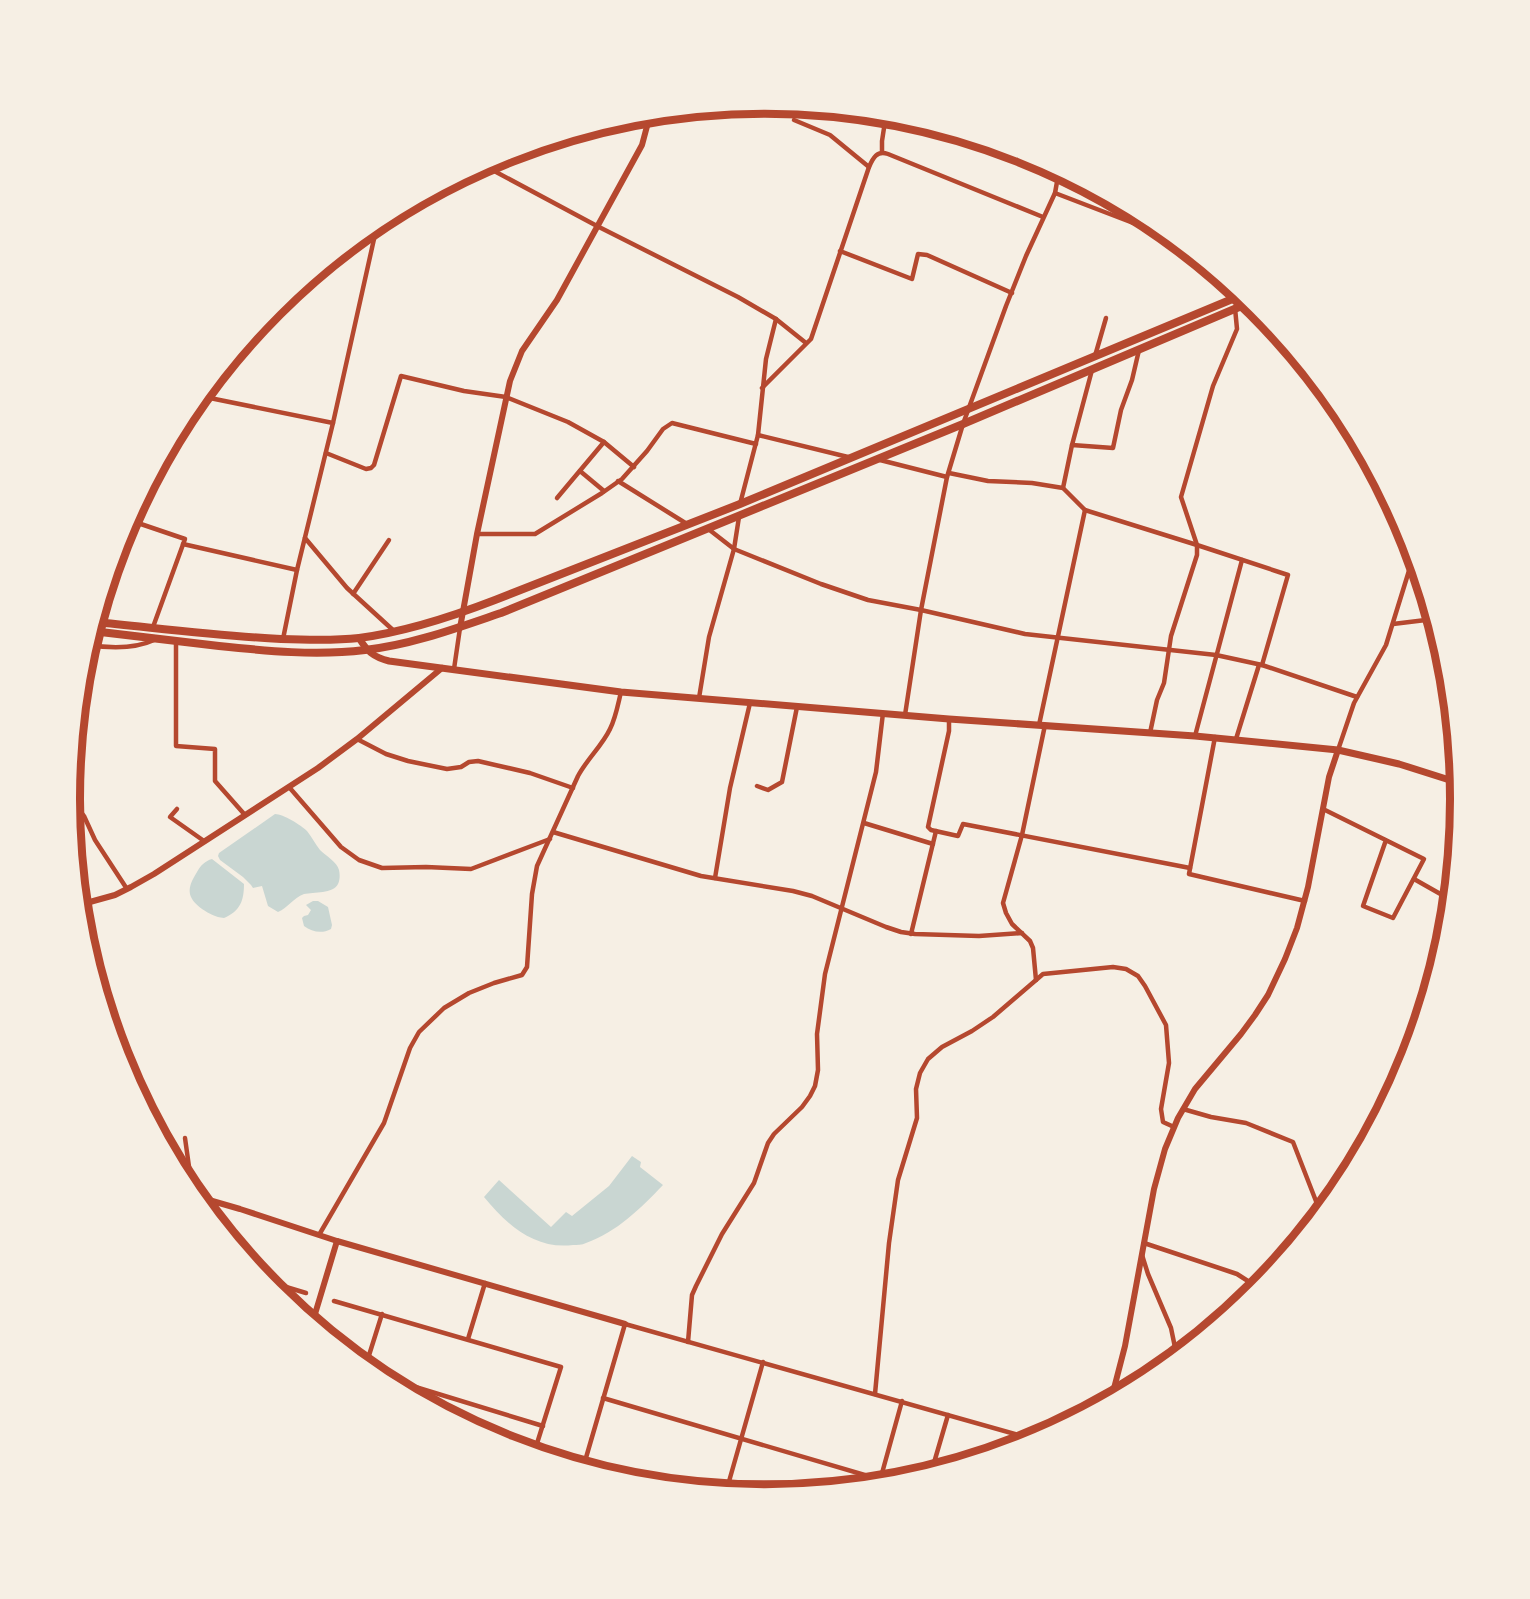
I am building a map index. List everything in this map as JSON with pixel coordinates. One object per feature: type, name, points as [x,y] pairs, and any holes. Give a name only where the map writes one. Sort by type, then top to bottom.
[{"type":"highway","points":[[103,623],[236,637],[324,640],[359,638],[395,632],[462,613],[740,504],[1233,299]]},
{"type":"highway","points":[[101,633],[281,652],[337,652],[399,644],[460,628],[963,424],[1240,306]]},
{"type":"main road","points":[[359,638],[366,650],[373,656],[388,661],[621,692],[905,716],[1236,739],[1338,750],[1399,764],[1450,780]]},
{"type":"street","points":[[794,120],[830,135],[869,167]]},
{"type":"street","points":[[454,669],[477,534],[512,374],[522,351],[557,300],[642,145],[647,124]]},
{"type":"street","points":[[882,152],[885,125]]},
{"type":"street","points":[[762,388],[811,339],[869,167],[878,153],[882,152],[1043,217]]},
{"type":"street","points":[[493,171],[738,297],[776,319],[806,343]]},
{"type":"street","points":[[905,716],[921,610],[948,475],[963,424],[1012,293],[1055,193],[1057,180]]},
{"type":"street","points":[[1055,193],[1138,225]]},
{"type":"street","points":[[283,639],[374,237]]},
{"type":"street","points":[[840,251],[912,279],[918,254],[927,255],[1012,293]]},
{"type":"street","points":[[1150,733],[1157,700],[1164,682],[1171,636],[1197,555],[1197,545],[1181,497],[1213,386],[1237,329],[1235,308]]},
{"type":"street","points":[[1095,357],[1106,318]]},
{"type":"street","points":[[740,504],[758,435],[766,359],[776,319]]},
{"type":"street","points":[[1072,445],[1113,448],[1121,410],[1132,380],[1139,350]]},
{"type":"street","points":[[1063,488],[1092,370]]},
{"type":"street","points":[[326,453],[366,469],[374,465],[401,376],[464,391],[506,397],[568,422],[604,442],[633,467]]},
{"type":"street","points":[[210,398],[333,423]]},
{"type":"street","points":[[477,534],[535,534],[618,482],[663,429],[672,423],[756,444]]},
{"type":"street","points":[[758,435],[851,458]]},
{"type":"street","points":[[557,498],[604,442]]},
{"type":"street","points":[[877,459],[948,475],[1063,488],[1085,510],[1288,576],[1236,739]]},
{"type":"street","points":[[580,471],[604,491]]},
{"type":"street","points":[[618,482],[687,524]]},
{"type":"street","points":[[1036,980],[1033,948],[1030,941],[1012,924],[1003,903],[1022,835],[1058,639],[1085,510]]},
{"type":"street","points":[[699,698],[709,637],[734,549],[739,514]]},
{"type":"street","points":[[138,523],[185,539],[153,627]]},
{"type":"street","points":[[707,528],[734,549],[868,600],[1025,634],[1216,655],[1261,665],[1357,697]]},
{"type":"street","points":[[305,538],[353,594],[395,632]]},
{"type":"street","points":[[353,594],[389,540]]},
{"type":"street","points":[[183,544],[297,570]]},
{"type":"street","points":[[1195,735],[1242,560]]},
{"type":"street","points":[[1114,1389],[1125,1346],[1154,1189],[1174,1127],[1206,1075],[1241,1034],[1268,995],[1289,951],[1305,901],[1329,777],[1357,697],[1386,645],[1410,568]]},
{"type":"street","points":[[1393,624],[1426,620]]},
{"type":"street","points":[[97,647],[141,645],[156,639]]},
{"type":"street","points":[[176,641],[176,746],[215,749],[215,781],[245,815]]},
{"type":"street","points":[[87,903],[115,895],[154,874],[289,787],[357,739],[442,668]]},
{"type":"street","points":[[320,1235],[384,1123],[410,1048],[420,1032],[444,1008],[469,993],[522,975],[525,971],[537,866],[583,766],[611,728],[621,692]]},
{"type":"street","points":[[715,878],[730,788],[750,703]]},
{"type":"street","points":[[757,786],[768,790],[782,782],[797,707]]},
{"type":"street","points":[[688,1342],[692,1295],[696,1286],[722,1234],[754,1183],[768,1143],[774,1134],[802,1107],[815,1086],[825,974],[876,772],[883,713]]},
{"type":"street","points":[[949,719],[950,731],[928,827],[930,830],[958,836],[963,824],[1190,868]]},
{"type":"street","points":[[1215,737],[1189,874],[1305,901]]},
{"type":"street","points":[[357,739],[386,754],[408,761],[447,769],[461,768],[469,762],[478,761],[530,773],[573,788]]},
{"type":"street","points":[[289,787],[341,847],[359,860],[382,868],[471,869],[550,839]]},
{"type":"street","points":[[177,809],[170,817],[204,841]]},
{"type":"street","points":[[1323,809],[1386,840],[1424,859],[1393,918],[1363,906],[1386,840]]},
{"type":"street","points":[[80,811],[95,840],[127,889]]},
{"type":"street","points":[[864,823],[933,843]]},
{"type":"street","points":[[911,934],[936,831]]},
{"type":"street","points":[[554,832],[701,876],[793,891],[886,927],[911,934],[979,936],[1022,933]]},
{"type":"street","points":[[1414,879],[1444,896]]},
{"type":"street","points":[[875,1394],[897,1190],[917,1118],[916,1089],[920,1073],[928,1059],[993,1017],[1043,974],[1113,967],[1126,969],[1138,976],[1166,1025],[1169,1062],[1161,1109],[1163,1122],[1174,1127]]},
{"type":"street","points":[[1183,1109],[1246,1123],[1293,1142],[1317,1205]]},
{"type":"street","points":[[185,1138],[190,1172]]},
{"type":"street","points":[[212,1201],[337,1241],[902,1401],[1016,1437]]},
{"type":"street","points":[[314,1316],[337,1241]]},
{"type":"street","points":[[1144,1243],[1238,1274],[1251,1283]]},
{"type":"street","points":[[1142,1255],[1171,1328],[1176,1348]]},
{"type":"street","points":[[468,1340],[485,1283]]},
{"type":"street","points":[[282,1286],[306,1293]]},
{"type":"street","points":[[334,1301],[561,1367],[536,1446]]},
{"type":"street","points":[[368,1358],[382,1314]]},
{"type":"street","points":[[585,1461],[625,1324]]},
{"type":"street","points":[[728,1484],[764,1362]]},
{"type":"street","points":[[410,1385],[543,1426]]},
{"type":"street","points":[[603,1398],[865,1477]]},
{"type":"street","points":[[882,1475],[902,1401]]},
{"type":"street","points":[[934,1464],[948,1415]]},
{"type":"shaded area","points":[[275,814],[292,820],[307,831],[320,850],[336,864],[340,875],[338,884],[332,890],[304,894],[278,912],[268,906],[262,886],[253,888],[218,856],[219,853]]},
{"type":"shaded area","points":[[212,859],[244,884],[240,905],[224,918],[202,909],[193,900],[190,892],[191,883],[202,865]]},
{"type":"shaded area","points":[[318,901],[328,907],[331,929],[317,932],[304,926],[302,918],[311,910],[306,905]]},
{"type":"shaded area","points":[[632,1156],[641,1162],[640,1167],[663,1185],[618,1226],[583,1244],[559,1245],[534,1239],[522,1233],[502,1217],[484,1197],[499,1180],[551,1227],[566,1212],[572,1216],[609,1186]]}]
